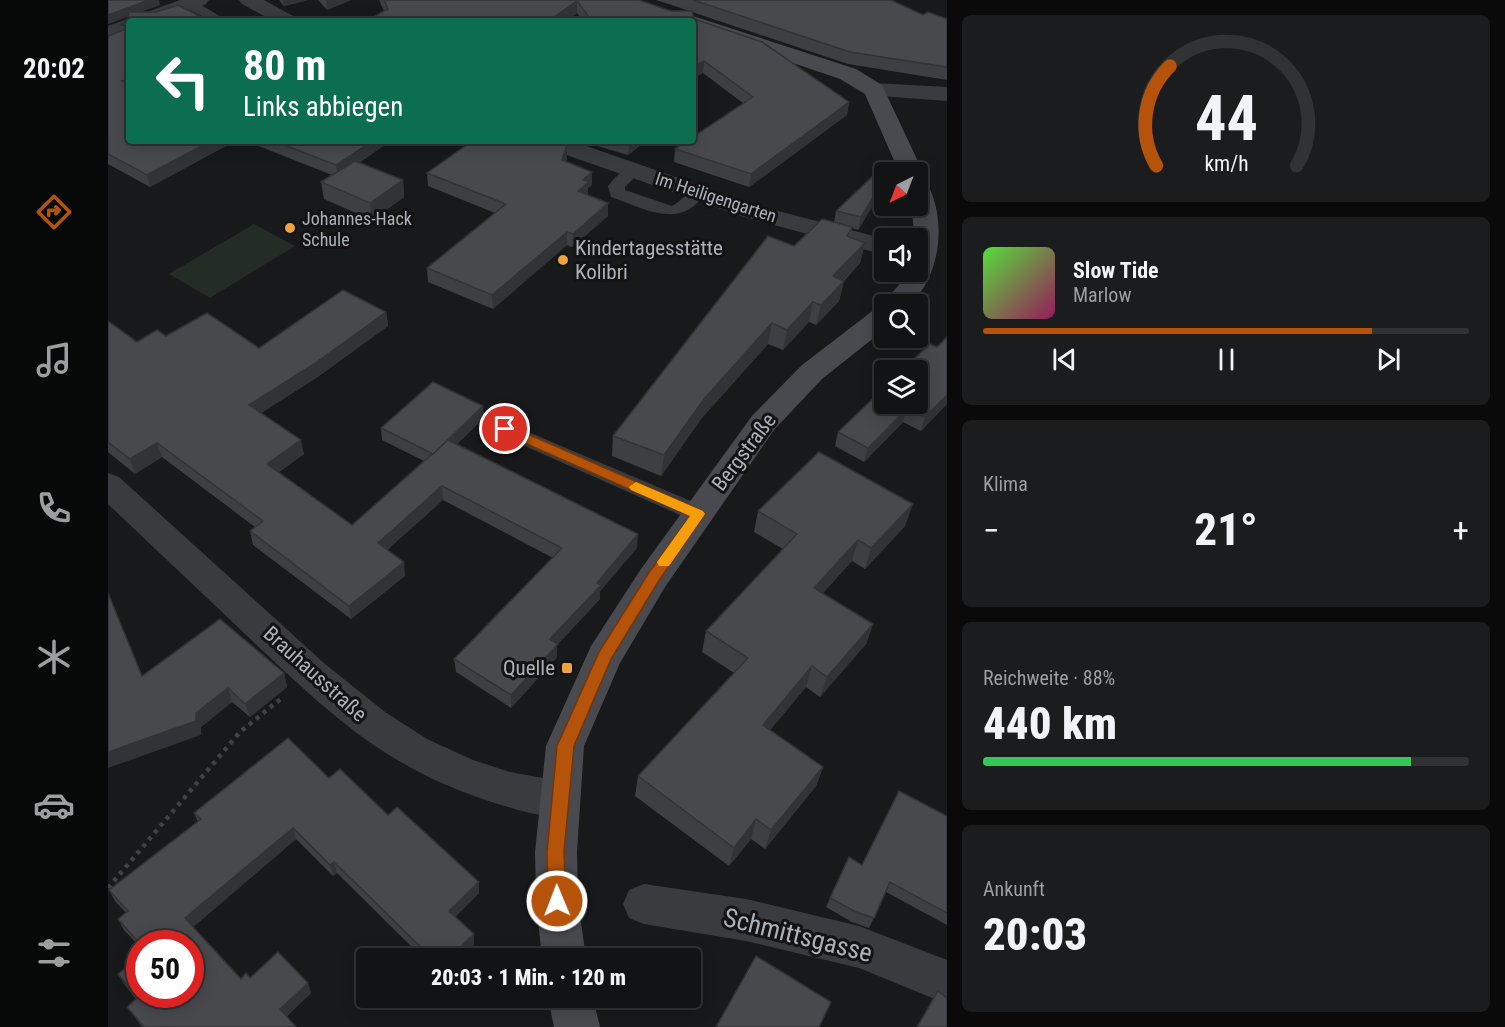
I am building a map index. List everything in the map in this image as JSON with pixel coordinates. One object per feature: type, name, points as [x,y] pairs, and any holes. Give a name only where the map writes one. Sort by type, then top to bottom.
[{"type":"main road","points":[[670,14],[683,18]]},
{"type":"main road","points":[[696,22],[837,69],[865,82],[874,90],[906,162]]},
{"type":"main road","points":[[926,216],[930,236],[928,241]]},
{"type":"main road","points":[[905,294],[916,282]]},
{"type":"main road","name":"Bergstraße","points":[[563,948],[557,901],[556,852],[559,799],[566,746],[604,657],[653,578],[763,423],[794,389],[830,356],[874,323]]},
{"type":"main road","points":[[573,1008],[576,1027]]},
{"type":"street","points":[[249,0],[282,18]]},
{"type":"street","points":[[147,18],[194,2]]},
{"type":"street","points":[[108,33],[126,26]]},
{"type":"street","points":[[874,90],[947,94]]},
{"type":"street","name":"Im Heiligengarten","points":[[558,144],[750,211],[874,244]]},
{"type":"street","name":"Brauhausstraße","points":[[108,485],[311,673],[371,724],[410,748],[453,770],[534,796],[559,799]]},
{"type":"street","name":"Schmittsgasse","points":[[644,904],[746,920],[859,946],[947,982]]},
{"type":"lane","points":[[194,2],[217,18]]},
{"type":"lane","points":[[505,429],[699,514]]},
{"type":"path","points":[[108,888],[240,732],[311,673]]},
{"type":"shaded area","points":[[254,224],[295,246],[210,298],[169,274]]},
{"type":"building","points":[[108,0],[149,0],[108,15]]},
{"type":"building","points":[[384,0],[639,0],[671,11],[692,11],[694,18],[590,18],[577,1],[552,18],[372,18],[388,9]]},
{"type":"building","points":[[693,0],[891,0],[923,15],[928,12],[947,19],[947,67],[850,52]]},
{"type":"building","points":[[178,5],[203,18],[128,18],[129,12],[156,12]]},
{"type":"building","points":[[696,20],[762,42],[849,102],[751,174],[675,149],[682,144],[696,144],[696,135],[753,97],[704,61],[696,65]]},
{"type":"building","points":[[126,29],[126,80],[122,81],[126,83],[126,144],[205,144],[147,175],[108,154],[108,36]]},
{"type":"building","points":[[282,144],[368,144],[336,165]]},
{"type":"building","points":[[468,144],[564,144],[567,145],[562,160],[592,172],[583,180],[589,182],[578,191],[608,203],[573,234],[567,232],[492,295],[427,268],[506,204],[427,173]]},
{"type":"building","points":[[355,161],[403,180],[370,203],[321,182]]},
{"type":"building","points":[[874,175],[874,196],[861,217],[836,211]]},
{"type":"building","points":[[822,219],[852,227],[847,236],[865,243],[833,276],[844,281],[821,305],[813,302],[787,330],[772,323],[704,399],[664,455],[613,436],[768,236],[794,246]]},
{"type":"building","points":[[343,290],[386,312],[314,364],[249,405],[301,440],[267,464],[352,525],[448,440],[638,534],[597,583],[601,585],[550,639],[558,644],[511,695],[454,659],[562,548],[442,486],[378,543],[404,562],[349,606],[250,531],[263,521],[157,443],[130,459],[108,442],[108,321],[137,342],[157,330],[166,336],[207,313],[259,348]]},
{"type":"building","points":[[947,337],[947,395],[928,414],[928,360],[913,360],[930,344],[937,347]]},
{"type":"building","points":[[433,382],[483,406],[433,454],[381,428]]},
{"type":"building","points":[[874,398],[874,414],[902,414],[868,448],[838,432]]},
{"type":"building","points":[[819,452],[913,504],[871,548],[858,540],[814,588],[873,624],[827,677],[812,666],[763,725],[823,767],[771,830],[756,819],[734,848],[638,776],[748,658],[706,631],[797,534],[758,511]]},
{"type":"building","points":[[108,593],[142,676],[220,619],[284,673],[245,704],[228,688],[196,713],[196,721],[108,752]]},
{"type":"building","points":[[288,738],[329,778],[340,769],[388,815],[397,807],[479,882],[449,911],[474,934],[459,948],[422,948],[334,862],[330,865],[293,828],[185,918],[196,930],[128,930],[118,919],[128,911],[109,890],[201,819],[194,813]]},
{"type":"building","points":[[899,791],[947,816],[947,913],[890,882],[874,918],[856,912],[830,898],[849,857],[862,865]]},
{"type":"building","points":[[204,939],[241,979],[246,973],[250,978],[278,952],[308,983],[280,1009],[296,1027],[144,1027],[128,1008],[204,1008]]},
{"type":"building","points":[[756,956],[831,1002],[819,1027],[716,1027]]},
{"type":"building","points":[[126,967],[126,984],[118,974]]},
{"type":"building","points":[[938,991],[947,998],[947,1027],[917,1027]]},
{"type":"slow traffic","points":[[636,487],[699,514],[664,562]]},
{"type":"place","name":"Johannes-Hack Schule","points":[[290,228]]},
{"type":"place","name":"Kindertagesstätte Kolibri","points":[[563,260]]},
{"type":"place","name":"Quelle","points":[[567,668]]},
{"type":"route","points":[[505,429],[699,514],[653,578],[604,657],[566,746],[559,799],[556,852],[557,901]]}]
